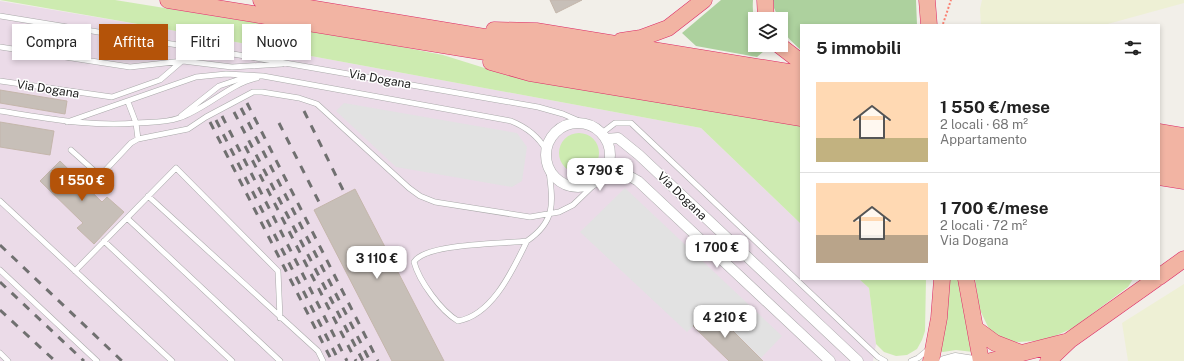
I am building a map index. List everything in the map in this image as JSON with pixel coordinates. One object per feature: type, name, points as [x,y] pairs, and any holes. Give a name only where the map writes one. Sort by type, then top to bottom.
[{"type":"highway","points":[[168,0],[800,89]]},
{"type":"highway","points":[[261,0],[424,35],[800,104]]},
{"type":"highway","points":[[610,44],[641,38],[668,28],[704,0]]},
{"type":"highway","points":[[765,0],[766,12]]},
{"type":"highway","points":[[927,0],[929,24]]},
{"type":"highway","points":[[424,35],[536,31],[800,74]]},
{"type":"highway","points":[[424,35],[530,73],[800,118]]},
{"type":"highway","points":[[788,52],[800,61]]},
{"type":"highway","points":[[1160,132],[1184,136]]},
{"type":"highway","points":[[1160,148],[1184,152]]},
{"type":"highway","points":[[1160,163],[1184,167]]},
{"type":"highway","points":[[1160,177],[1184,181]]},
{"type":"highway","points":[[1160,276],[1184,259]]},
{"type":"highway","points":[[932,361],[939,318],[942,280]]},
{"type":"highway","points":[[966,280],[981,361]]},
{"type":"highway","points":[[1130,297],[1139,280]]},
{"type":"highway","points":[[1048,361],[1070,340],[1155,280]]},
{"type":"highway","points":[[976,329],[995,343],[1021,353]]},
{"type":"highway","points":[[991,361],[1070,340]]},
{"type":"street","points":[[549,171],[546,159],[546,150],[553,135],[561,128],[575,123],[586,124]]},
{"type":"street","name":"Via Dogana","points":[[586,124],[604,136],[618,138],[639,155],[858,361]]},
{"type":"street","points":[[602,177],[610,159],[610,147],[604,136]]},
{"type":"street","name":"Via Dogana","points":[[549,171],[558,181],[576,188],[592,184],[602,177],[629,176],[638,181],[830,361]]},
{"type":"street","points":[[944,361],[955,358],[974,361]]},
{"type":"lane","name":"Via Dogana","points":[[0,16],[239,55],[538,107],[563,114],[586,124]]},
{"type":"lane","name":"Via Dogana","points":[[0,47],[130,67],[183,61],[232,67],[289,64]]},
{"type":"lane","name":"Via Dogana","points":[[0,81],[112,97],[160,80],[183,61]]},
{"type":"lane","name":"Via Dogana","points":[[68,122],[196,77],[226,74],[263,76],[511,121],[526,128],[542,142],[546,150]]},
{"type":"lane","name":"Via Dogana","points":[[0,111],[68,122],[136,124],[163,122],[178,119],[200,110],[246,81],[263,76]]},
{"type":"lane","name":"Via Dogana","points":[[178,119],[227,82],[245,77],[263,76]]},
{"type":"lane","points":[[71,150],[100,176],[131,143],[138,139],[188,129],[249,93],[257,92],[311,101],[326,111],[416,194],[435,202],[524,217],[550,215],[573,205],[602,177]]},
{"type":"lane","points":[[128,102],[136,124],[138,139]]},
{"type":"lane","points":[[604,136],[615,123],[631,123],[878,357],[885,361]]},
{"type":"lane","points":[[75,271],[176,168],[278,270],[280,318]]},
{"type":"lane","points":[[527,241],[507,281],[486,304],[466,320],[458,321],[449,316],[434,298],[418,272],[414,262],[420,254],[445,248],[527,241],[538,234],[546,224],[550,215],[552,195],[549,171]]},
{"type":"lane","points":[[148,196],[280,318],[318,351],[323,361]]},
{"type":"lane","points":[[0,201],[172,361]]},
{"type":"lane","points":[[127,218],[280,361]]},
{"type":"lane","points":[[104,242],[232,361]]},
{"type":"lane","points":[[0,270],[97,361]]},
{"type":"lane","points":[[911,361],[918,358],[934,345]]},
{"type":"lane","points":[[0,353],[8,361]]},
{"type":"path","points":[[943,24],[951,0]]},
{"type":"shaded area","points":[[0,1],[137,24],[99,24],[99,60],[168,60],[168,30],[176,31],[176,60],[234,60],[234,42],[242,43],[242,60],[311,60],[311,56],[701,128],[800,223],[800,280],[860,280],[869,288],[876,344],[873,361],[0,361]]},
{"type":"shaded area","points":[[344,103],[517,133],[527,147],[522,181],[512,187],[396,167],[336,111]]},
{"type":"shaded area","points":[[625,188],[782,336],[761,358],[711,309],[687,332],[580,232]]},
{"type":"green space","points":[[0,0],[115,0],[263,24],[242,24],[242,43],[234,42],[234,24],[176,24],[176,31],[168,30],[168,24],[138,24]]},
{"type":"green space","points":[[721,0],[753,0],[753,12],[748,12],[748,52],[763,52],[757,57],[696,46],[682,33]]},
{"type":"green space","points":[[773,0],[916,0],[917,24],[800,24],[800,49],[788,37],[788,12],[776,12]]},
{"type":"green space","points":[[982,0],[1184,0],[1184,3],[1108,24],[981,24],[980,9]]},
{"type":"green space","points":[[311,32],[443,55],[507,75],[800,126],[800,223],[701,128],[311,56]]},
{"type":"green space","points":[[579,133],[593,139],[599,153],[593,167],[579,173],[565,167],[559,153],[565,139]]},
{"type":"green space","points":[[860,280],[926,280],[925,331],[917,349],[907,355],[896,356],[884,352],[876,344],[869,288]]},
{"type":"green space","points":[[949,280],[961,280],[973,352],[956,350],[943,352],[939,351]]},
{"type":"green space","points":[[975,280],[1132,280],[1128,287],[1073,328],[1046,340],[1019,342],[1002,341],[990,331],[979,308]]},
{"type":"green space","points":[[1184,284],[1184,361],[1128,361],[1122,323]]},
{"type":"building","points":[[550,0],[582,0],[556,13]]},
{"type":"building","points":[[0,90],[67,101],[65,114],[0,103]]},
{"type":"building","points":[[0,122],[54,131],[50,155],[0,147]]},
{"type":"building","points":[[60,161],[102,202],[107,197],[124,212],[94,244],[77,228],[83,223],[40,181]]},
{"type":"building","points":[[355,189],[444,361],[392,361],[314,210]]},
{"type":"building","points":[[711,309],[763,361],[729,361],[693,326]]},
{"type":"railway","points":[[247,103],[378,361]]},
{"type":"railway","points":[[241,108],[370,361]]},
{"type":"railway","points":[[304,111],[345,194]]},
{"type":"railway","points":[[234,112],[363,361]]},
{"type":"railway","points":[[222,116],[347,361]]},
{"type":"railway","points":[[216,120],[339,361]]},
{"type":"railway","points":[[210,122],[332,361]]},
{"type":"railway","points":[[279,123],[321,206]]},
{"type":"railway","points":[[245,146],[356,361]]},
{"type":"railway","points":[[0,245],[122,361]]},
{"type":"railway","points":[[0,282],[84,361]]},
{"type":"railway","points":[[0,310],[55,361]]}]
